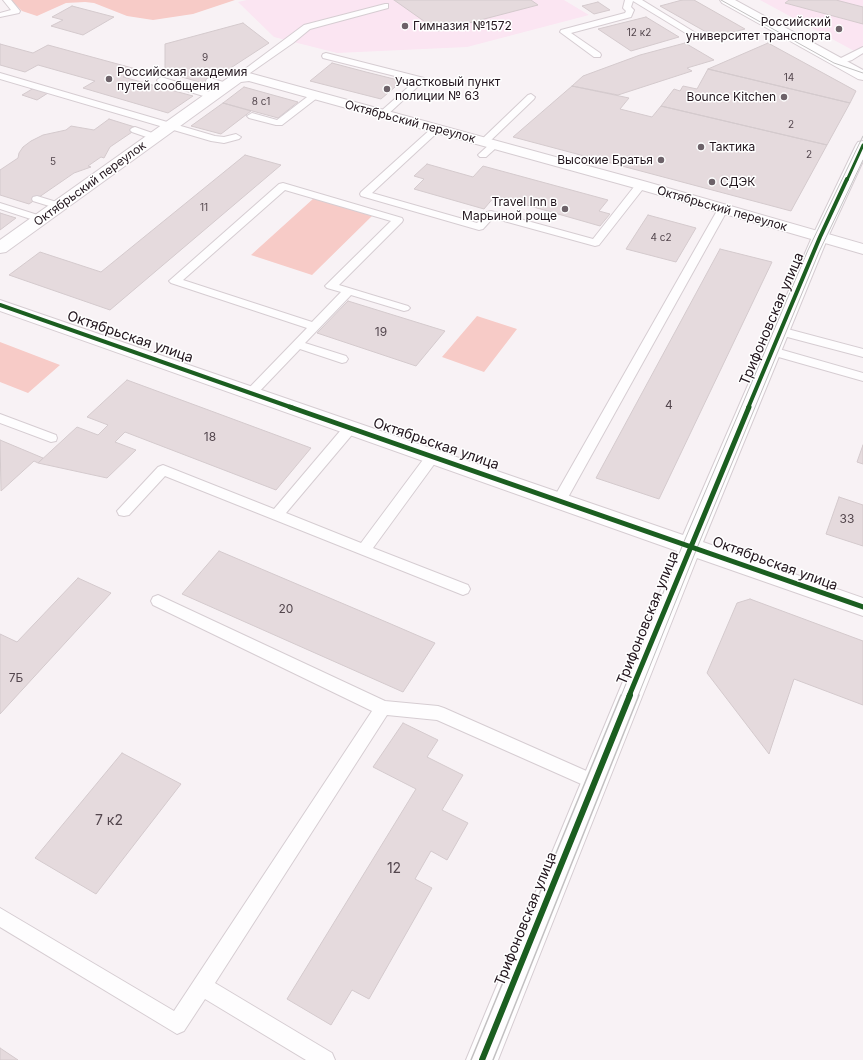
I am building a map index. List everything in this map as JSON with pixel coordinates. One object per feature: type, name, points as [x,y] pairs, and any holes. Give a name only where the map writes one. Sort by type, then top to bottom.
[{"type":"street","points":[[729,1],[863,76]]},
{"type":"street","name":"Октябрьский переулок","points":[[0,248],[232,82],[249,77],[436,129],[487,147],[641,185],[863,249]]},
{"type":"street","name":"Трифоновская улица","points":[[482,1060],[690,546],[820,237],[863,145]]},
{"type":"street","name":"Октябрьская улица","points":[[0,305],[863,608]]},
{"type":"lane","points":[[0,15],[16,11],[7,0]]},
{"type":"lane","points":[[597,55],[564,32],[628,15],[630,10],[627,8],[629,0]]},
{"type":"lane","points":[[636,0],[696,35]]},
{"type":"lane","points":[[210,81],[232,82],[290,41],[307,26],[386,6]]},
{"type":"lane","points":[[837,62],[849,58],[863,50]]},
{"type":"lane","points":[[326,56],[421,80],[382,114]]},
{"type":"lane","points":[[0,76],[214,139],[224,140],[236,137]]},
{"type":"lane","points":[[161,80],[213,96]]},
{"type":"lane","points":[[252,116],[279,123],[314,96]]},
{"type":"lane","points":[[487,147],[531,97]]},
{"type":"lane","points":[[436,129],[365,194],[479,227],[491,214],[595,243],[641,185]]},
{"type":"lane","points":[[135,130],[155,137]]},
{"type":"lane","points":[[315,327],[175,281],[284,186],[398,220],[331,286],[404,308]]},
{"type":"lane","points":[[37,198],[59,206]]},
{"type":"lane","points":[[0,206],[40,219]]},
{"type":"lane","points":[[559,501],[723,209]]},
{"type":"lane","points":[[251,393],[349,291]]},
{"type":"lane","points":[[780,331],[863,353]]},
{"type":"lane","points":[[298,344],[342,359]]},
{"type":"lane","points":[[772,351],[863,377]]},
{"type":"lane","points":[[0,418],[51,438]]},
{"type":"lane","points":[[277,515],[350,427]]},
{"type":"lane","points":[[364,550],[433,456]]},
{"type":"lane","points":[[124,511],[163,470],[463,590]]},
{"type":"lane","points":[[158,601],[384,708],[438,713],[594,782]]},
{"type":"lane","points":[[0,917],[178,1024],[384,708]]},
{"type":"lane","points":[[202,986],[325,1060]]},
{"type":"shaded area","points":[[11,0],[235,0],[193,14],[153,20],[127,16],[94,3],[85,2],[66,3],[37,16],[22,11]]},
{"type":"shaded area","name":"Гимназия №1572","points":[[247,0],[564,0],[589,15],[467,47],[337,53],[274,37],[238,2]]},
{"type":"shaded area","name":"Российский университет транспорта","points":[[760,0],[863,0],[863,55],[858,53]]},
{"type":"shaded area","points":[[314,198],[372,216],[312,275],[251,255]]},
{"type":"shaded area","points":[[477,316],[517,329],[484,372],[442,357]]},
{"type":"shaded area","points":[[0,342],[60,365],[28,393],[0,382]]},
{"type":"building","points":[[394,0],[531,0],[538,5],[438,31]]},
{"type":"building","points":[[682,0],[694,0],[745,29],[715,37],[660,6]]},
{"type":"building","points":[[789,0],[836,0],[863,7],[863,24],[785,3]]},
{"type":"building","points":[[598,2],[610,10],[594,14],[582,6]]},
{"type":"building","points":[[72,6],[114,17],[83,35],[51,26],[63,20],[52,17]]},
{"type":"building","points":[[646,17],[679,37],[631,51],[598,29]]},
{"type":"building","points":[[243,23],[269,43],[206,84],[165,72],[165,44]]},
{"type":"building","points":[[685,43],[714,60],[687,68],[692,71],[618,95],[572,86],[583,76],[640,55]]},
{"type":"building","points":[[768,43],[856,91],[850,103],[708,69]]},
{"type":"building","name":"Российская академия путей сообщения","points":[[0,44],[33,53],[48,45],[136,69],[123,77],[193,96],[168,113],[83,88],[95,81],[38,65],[25,72],[0,65]]},
{"type":"building","points":[[332,63],[402,81],[381,99],[310,81]]},
{"type":"building","points":[[708,69],[850,103],[827,145],[661,106],[674,89],[680,91],[683,86],[697,89]]},
{"type":"building","points":[[572,86],[629,98],[620,109],[652,117],[661,106],[827,145],[791,211],[513,137]]},
{"type":"building","points":[[244,87],[298,102],[278,118],[223,103]]},
{"type":"building","points":[[34,88],[48,93],[37,100],[22,95]]},
{"type":"building","points":[[223,103],[251,111],[221,134],[191,126]]},
{"type":"building","points":[[109,119],[138,128],[110,147],[104,158],[101,157],[88,166],[91,167],[74,173],[29,204],[0,195],[0,170],[18,158],[23,147],[31,141],[43,135],[66,130],[71,126],[94,130]]},
{"type":"building","points":[[245,155],[281,165],[110,310],[9,275],[40,252],[101,272]]},
{"type":"building","points":[[427,164],[473,177],[483,166],[608,200],[599,211],[610,214],[600,226],[495,196],[484,209],[414,189],[424,179],[414,176]]},
{"type":"building","points":[[0,213],[16,218],[0,230]]},
{"type":"building","points":[[648,215],[696,228],[676,262],[626,249]]},
{"type":"building","points":[[720,249],[772,262],[659,499],[596,478]]},
{"type":"building","points":[[348,301],[445,331],[416,366],[317,333]]},
{"type":"building","points":[[127,380],[311,448],[276,490],[125,432],[115,442],[136,450],[107,478],[38,463],[77,427],[98,435],[108,425],[87,417]]},
{"type":"building","points":[[0,440],[43,458],[38,463],[34,461],[1,491]]},
{"type":"building","points":[[863,445],[863,464],[857,462]]},
{"type":"building","points":[[839,497],[863,505],[863,546],[826,534]]},
{"type":"building","points":[[219,551],[435,643],[403,692],[182,594]]},
{"type":"building","points":[[78,578],[111,593],[0,714],[0,634],[17,642]]},
{"type":"building","points":[[750,599],[863,641],[863,705],[794,679],[769,754],[707,673],[737,603]]},
{"type":"building","points":[[403,723],[438,740],[427,757],[463,775],[442,810],[468,823],[447,860],[431,851],[415,879],[432,888],[369,999],[352,990],[331,1025],[287,999],[416,789],[373,767]]},
{"type":"building","points":[[122,753],[181,784],[96,894],[35,858]]},
{"type":"building","points":[[0,1048],[18,1060],[0,1060]]},
{"type":"tram line","points":[[721,0],[834,63],[863,73]]},
{"type":"tram line","points":[[621,696],[683,544],[808,250],[863,136]]},
{"type":"tram line","points":[[638,696],[697,548],[819,252],[863,160]]},
{"type":"tram line","points":[[471,1060],[621,695]]},
{"type":"tram line","points":[[493,1060],[639,695]]},
{"type":"cycle path","points":[[482,1060],[690,546],[820,237],[863,145]]},
{"type":"cycle path","points":[[0,305],[863,607]]},
{"type":"place","name":"Гимназия №1572","points":[[405,26]]},
{"type":"place","name":"Российский университет транспорта","points":[[839,29]]},
{"type":"place","name":"Российская академия путей сообщения","points":[[109,79]]},
{"type":"place","name":"Участковый пункт полиции № 63","points":[[387,89]]},
{"type":"place","name":"Bounce Kitchen","points":[[784,97]]},
{"type":"place","name":"Тактика","points":[[701,147]]},
{"type":"place","name":"Высокие Братья","points":[[661,160]]},
{"type":"place","name":"СДЭК","points":[[712,182]]},
{"type":"place","name":"Travel Inn в Марьиной роще","points":[[565,209]]}]
